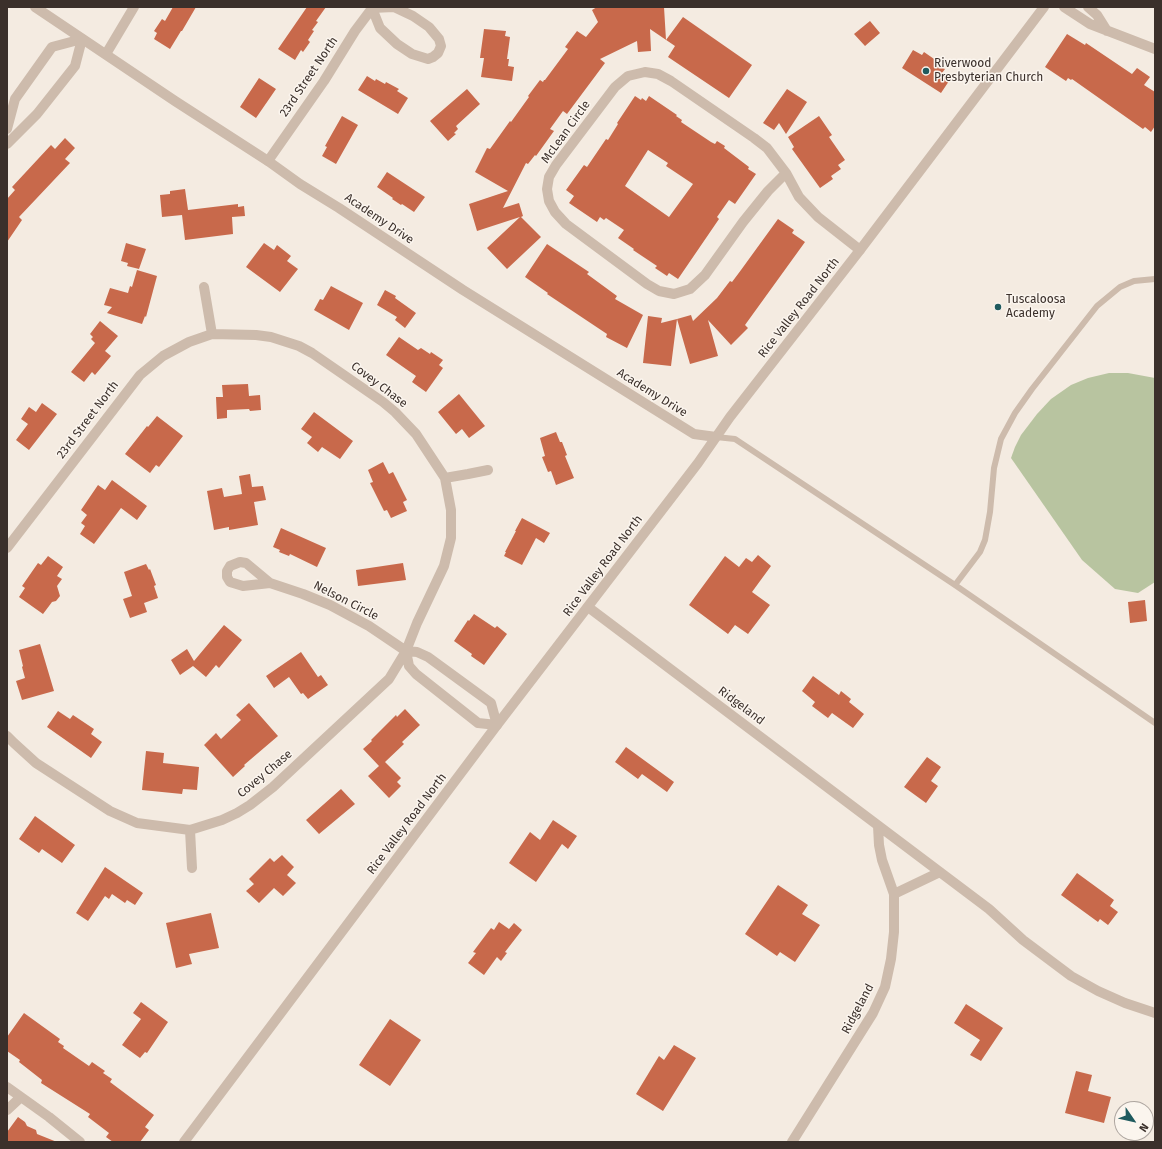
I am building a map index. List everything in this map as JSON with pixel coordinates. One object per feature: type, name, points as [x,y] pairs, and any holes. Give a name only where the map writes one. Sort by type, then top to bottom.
[{"type":"street","name":"Academy Drive","points":[[35,7],[175,101],[268,161],[300,184],[463,290],[687,430],[694,434],[716,437]]},
{"type":"street","points":[[106,54],[134,7]]},
{"type":"street","points":[[394,7],[413,16],[429,27],[439,39],[441,46],[438,53],[433,57],[421,57],[412,54],[397,44],[380,28],[372,8],[394,7]]},
{"type":"street","name":"Rice Valley Road North","points":[[184,1142],[497,725],[1044,7]]},
{"type":"street","points":[[1064,7],[1090,24],[1155,49]]},
{"type":"street","points":[[1088,7],[1097,15],[1107,31]]},
{"type":"street","name":"23rd Street North","points":[[268,161],[324,82],[355,31],[372,8]]},
{"type":"street","points":[[7,129],[15,100],[52,48],[82,39]]},
{"type":"street","points":[[7,144],[37,114],[75,66],[82,39]]},
{"type":"street","name":"McLean Circle","points":[[786,173],[743,222],[705,274],[690,289],[674,294],[659,291],[647,284],[566,224],[555,212],[549,201],[547,189],[549,177],[556,165],[615,87],[628,76],[645,72],[658,74],[671,81],[767,148],[786,173],[800,197],[818,217],[860,250]]},
{"type":"street","points":[[204,287],[212,334]]},
{"type":"street","name":"23rd Street North","points":[[7,548],[140,375],[163,356],[190,342],[212,334]]},
{"type":"street","name":"Covey Chase","points":[[7,736],[36,764],[110,811],[137,823],[190,830],[222,820],[237,813],[273,787],[389,679],[406,651],[417,623],[444,566],[448,552],[452,524],[445,478],[416,434],[395,412],[312,353],[298,346],[271,337],[242,334],[212,334]]},
{"type":"street","points":[[445,478],[488,470]]},
{"type":"street","name":"Nelson Circle","points":[[270,583],[330,605],[369,626],[406,651]]},
{"type":"street","name":"Ridgeland","points":[[588,607],[940,872],[1071,976],[1098,991],[1125,1003],[1155,1012]]},
{"type":"street","points":[[406,651],[416,652],[428,657],[491,703],[497,725],[478,723],[416,674],[409,666],[406,651]]},
{"type":"street","name":"Ridgeland","points":[[792,1142],[873,1013],[884,987],[892,959],[894,894],[882,860],[879,845],[878,826]]},
{"type":"street","points":[[190,830],[192,868]]},
{"type":"street","points":[[894,894],[940,872]]},
{"type":"street","points":[[7,1087],[55,1121],[80,1142]]},
{"type":"street","points":[[7,1110],[21,1097]]},
{"type":"lane","points":[[955,585],[980,552],[985,540],[990,512],[994,468],[1001,439],[1015,413],[1097,306],[1120,287],[1134,281],[1155,279]]},
{"type":"lane","points":[[716,437],[735,438],[955,585],[1155,723]]},
{"type":"green space","points":[[1109,373],[1128,373],[1155,378],[1155,582],[1138,593],[1115,589],[1082,560],[1011,458],[1021,435],[1051,399],[1071,385],[1088,378]]},
{"type":"building","points":[[173,7],[196,7],[170,49],[154,39],[157,33],[154,31],[162,19],[165,21]]},
{"type":"building","points":[[307,7],[326,7],[316,21],[318,22],[312,30],[314,31],[308,40],[310,42],[303,52],[301,50],[295,60],[278,49]]},
{"type":"building","points":[[597,7],[664,7],[666,40],[650,29],[651,51],[638,52],[637,41],[600,59],[605,63],[567,114],[563,111],[550,129],[554,131],[536,156],[535,155],[528,164],[526,163],[503,208],[519,203],[523,216],[521,217],[541,237],[507,269],[487,248],[520,217],[477,231],[469,204],[508,191],[475,172],[487,148],[490,149],[540,80],[543,82],[545,80],[568,49],[565,47],[577,31],[586,37],[598,22],[592,10]]},
{"type":"building","points":[[683,17],[752,65],[729,98],[668,57],[675,46],[666,40]]},
{"type":"building","points":[[870,21],[880,33],[865,46],[854,34]]},
{"type":"building","points":[[484,29],[506,31],[505,36],[510,37],[507,59],[509,59],[508,66],[514,67],[512,81],[481,77],[484,58],[480,58]]},
{"type":"building","points":[[1067,34],[1085,45],[1086,43],[1132,74],[1137,68],[1150,77],[1144,85],[1155,92],[1155,126],[1151,132],[1145,127],[1143,129],[1072,79],[1071,80],[1068,78],[1066,81],[1045,67]]},
{"type":"building","name":"Riverwood Presbyterian Church","points":[[913,50],[922,55],[924,52],[937,61],[936,64],[945,69],[942,73],[951,78],[941,93],[902,68]]},
{"type":"building","points":[[367,76],[375,81],[376,79],[385,84],[386,82],[399,89],[397,91],[408,98],[398,114],[358,90]]},
{"type":"building","points":[[259,78],[276,89],[256,118],[240,107]]},
{"type":"building","points":[[467,89],[480,104],[456,126],[458,129],[454,133],[456,134],[448,141],[430,121]]},
{"type":"building","points":[[787,89],[807,102],[786,134],[779,123],[774,130],[763,123]]},
{"type":"building","points":[[635,96],[646,101],[649,96],[677,115],[676,116],[682,120],[681,122],[711,142],[715,144],[717,141],[725,146],[724,148],[756,174],[735,204],[729,200],[717,217],[719,219],[678,279],[669,273],[667,276],[655,268],[657,266],[618,238],[624,230],[606,218],[604,220],[600,217],[597,222],[569,203],[574,196],[566,190],[584,165],[587,167],[606,139],[608,140],[618,124],[617,123]],"holes":[[[648,150],[668,163],[666,166],[693,184],[669,217],[625,186]]]},
{"type":"building","points":[[342,116],[358,125],[336,164],[322,156],[327,147],[325,146]]},
{"type":"building","points":[[819,116],[832,135],[829,137],[845,160],[838,165],[841,169],[831,176],[833,179],[820,188],[792,149],[794,147],[788,137]]},
{"type":"building","points":[[65,138],[75,148],[65,159],[70,163],[19,217],[22,220],[7,242],[7,199],[15,190],[12,187],[51,145],[55,149]]},
{"type":"building","points":[[387,172],[425,197],[414,212],[392,199],[393,198],[377,187]]},
{"type":"building","points":[[185,189],[188,210],[238,204],[238,207],[244,206],[245,216],[232,217],[233,234],[185,240],[182,215],[162,217],[160,195],[170,194],[170,191]]},
{"type":"building","points":[[778,219],[794,230],[792,233],[805,242],[745,325],[748,328],[731,345],[708,320],[718,356],[690,364],[677,319],[691,315],[693,321],[717,298],[730,281],[732,282]]},
{"type":"building","points":[[126,243],[146,249],[139,269],[127,266],[128,263],[121,261]]},
{"type":"building","points":[[264,243],[274,250],[277,245],[291,256],[287,261],[298,269],[280,292],[246,267]]},
{"type":"building","points":[[547,244],[589,272],[587,274],[617,296],[615,299],[643,315],[627,348],[606,337],[607,334],[547,294],[548,293],[525,277]]},
{"type":"building","points":[[137,270],[157,276],[146,317],[145,316],[142,324],[107,313],[112,307],[104,305],[110,288],[128,293],[130,286],[132,287]]},
{"type":"building","points":[[331,286],[363,303],[349,330],[314,310],[320,299],[323,300]]},
{"type":"building","points":[[385,290],[396,296],[395,298],[416,313],[405,328],[395,320],[397,317],[377,305]]},
{"type":"building","points":[[648,316],[662,318],[661,323],[677,319],[671,366],[643,363]]},
{"type":"building","points":[[100,321],[118,336],[105,351],[111,356],[95,375],[92,372],[84,382],[71,372],[95,343],[91,339],[93,337],[90,334]]},
{"type":"building","points":[[399,337],[418,350],[421,348],[430,354],[431,352],[443,360],[439,365],[443,368],[426,392],[412,382],[416,376],[386,355]]},
{"type":"building","points":[[248,384],[249,396],[260,395],[261,410],[227,410],[227,418],[217,419],[216,397],[223,397],[222,385]]},
{"type":"building","points":[[459,394],[485,426],[469,438],[462,429],[456,434],[438,412]]},
{"type":"building","points":[[42,403],[57,414],[29,450],[16,440],[28,424],[21,419],[29,407],[36,412]]},
{"type":"building","points":[[314,412],[353,441],[340,459],[322,447],[318,452],[307,443],[312,437],[301,429]]},
{"type":"building","points":[[157,416],[183,436],[159,467],[156,465],[150,473],[125,454],[147,426],[148,427]]},
{"type":"building","points":[[556,432],[560,442],[562,442],[567,455],[565,456],[574,478],[556,485],[551,471],[548,472],[542,457],[545,456],[540,438]]},
{"type":"building","points":[[383,462],[389,474],[393,472],[407,500],[403,502],[407,511],[391,518],[387,510],[384,511],[370,483],[373,482],[368,470]]},
{"type":"building","points":[[250,474],[252,487],[263,486],[266,500],[254,502],[258,525],[229,530],[229,527],[214,530],[207,491],[222,488],[224,497],[242,494],[239,476]]},
{"type":"building","points":[[112,480],[147,506],[137,520],[121,508],[94,544],[80,534],[85,526],[81,523],[87,515],[81,510],[98,485],[105,490]]},
{"type":"building","points":[[522,518],[550,533],[544,543],[536,538],[522,565],[504,556]]},
{"type":"building","points":[[281,528],[326,548],[317,567],[290,554],[289,556],[279,552],[280,550],[273,547]]},
{"type":"building","points":[[758,555],[771,566],[752,592],[770,605],[748,634],[735,625],[728,634],[689,605],[725,556],[739,567],[746,558],[752,562]]},
{"type":"building","points":[[48,556],[63,567],[57,576],[62,579],[57,586],[60,596],[56,601],[52,602],[43,614],[19,597],[25,588],[22,586],[38,563],[41,565]]},
{"type":"building","points":[[403,563],[406,580],[358,586],[356,570]]},
{"type":"building","points":[[146,564],[149,570],[150,569],[156,585],[154,586],[158,598],[144,603],[147,612],[130,618],[123,599],[132,596],[124,572]]},
{"type":"building","points":[[1145,600],[1147,621],[1130,623],[1128,602]]},
{"type":"building","points":[[474,614],[495,628],[497,626],[507,634],[484,665],[454,641],[468,620],[469,621]]},
{"type":"building","points":[[224,625],[242,640],[219,668],[216,665],[206,677],[193,666],[180,675],[171,660],[187,649],[194,661]]},
{"type":"building","points":[[40,644],[54,691],[22,700],[16,681],[25,678],[19,650]]},
{"type":"building","points":[[301,652],[318,677],[321,675],[328,685],[308,699],[303,693],[301,694],[289,677],[274,688],[266,676]]},
{"type":"building","points":[[813,676],[839,695],[841,691],[851,699],[849,702],[864,714],[853,728],[832,713],[828,718],[812,706],[815,702],[802,691]]},
{"type":"building","points":[[249,703],[278,736],[244,765],[245,766],[233,777],[204,745],[216,733],[221,739],[241,720],[236,715]]},
{"type":"building","points":[[405,709],[420,725],[402,742],[404,744],[385,762],[401,778],[397,782],[401,786],[389,798],[368,776],[379,766],[363,749],[396,715],[397,717]]},
{"type":"building","points":[[58,711],[70,719],[73,715],[94,729],[91,734],[102,742],[91,758],[47,727]]},
{"type":"building","points":[[626,747],[674,782],[667,792],[642,774],[638,779],[615,762]]},
{"type":"building","points":[[146,751],[164,753],[163,763],[199,767],[197,790],[183,789],[182,794],[142,790]]},
{"type":"building","points":[[927,757],[941,767],[931,781],[938,786],[926,803],[904,787]]},
{"type":"building","points":[[341,789],[355,804],[319,834],[306,820]]},
{"type":"building","points":[[35,816],[75,845],[62,863],[42,849],[39,853],[19,839]]},
{"type":"building","points":[[553,820],[577,836],[568,849],[562,844],[536,882],[509,863],[530,832],[540,840]]},
{"type":"building","points":[[282,855],[294,867],[287,875],[296,883],[283,896],[274,888],[259,903],[246,891],[254,884],[249,879],[270,858],[274,862]]},
{"type":"building","points":[[105,867],[143,893],[135,905],[127,900],[125,903],[112,894],[109,899],[105,896],[88,921],[76,913]]},
{"type":"building","points":[[1077,873],[1114,900],[1110,906],[1118,912],[1108,925],[1100,919],[1098,922],[1061,895]]},
{"type":"building","points":[[778,885],[808,905],[802,914],[820,925],[795,962],[780,952],[777,956],[745,934]]},
{"type":"building","points":[[211,913],[219,948],[189,954],[192,964],[176,968],[166,923]]},
{"type":"building","points":[[499,922],[509,929],[514,923],[522,930],[505,952],[507,953],[501,961],[497,957],[484,975],[468,963],[476,953],[473,952],[491,928],[494,930]]},
{"type":"building","points":[[141,1002],[168,1022],[147,1053],[145,1052],[140,1058],[122,1045],[141,1019],[133,1013]]},
{"type":"building","points":[[966,1004],[1003,1028],[981,1061],[970,1055],[980,1040],[954,1023]]},
{"type":"building","points":[[24,1013],[60,1039],[58,1042],[64,1046],[63,1048],[89,1066],[92,1062],[105,1071],[103,1073],[112,1079],[110,1082],[154,1115],[145,1127],[149,1130],[140,1142],[113,1142],[106,1137],[109,1133],[88,1117],[90,1114],[41,1083],[42,1080],[19,1062],[20,1060],[7,1051],[7,1037]]},
{"type":"building","points":[[390,1019],[421,1040],[390,1086],[359,1065]]},
{"type":"building","points":[[674,1045],[696,1058],[663,1111],[636,1094],[659,1056],[664,1060]]},
{"type":"building","points":[[1076,1071],[1092,1075],[1088,1091],[1111,1097],[1104,1123],[1065,1113]]},
{"type":"building","points":[[18,1117],[25,1122],[27,1126],[36,1130],[37,1134],[57,1142],[7,1142],[7,1132]]},
{"type":"place","name":"Riverwood Presbyterian Church","points":[[926,71]]},
{"type":"place","name":"Tuscaloosa Academy","points":[[998,307]]}]
